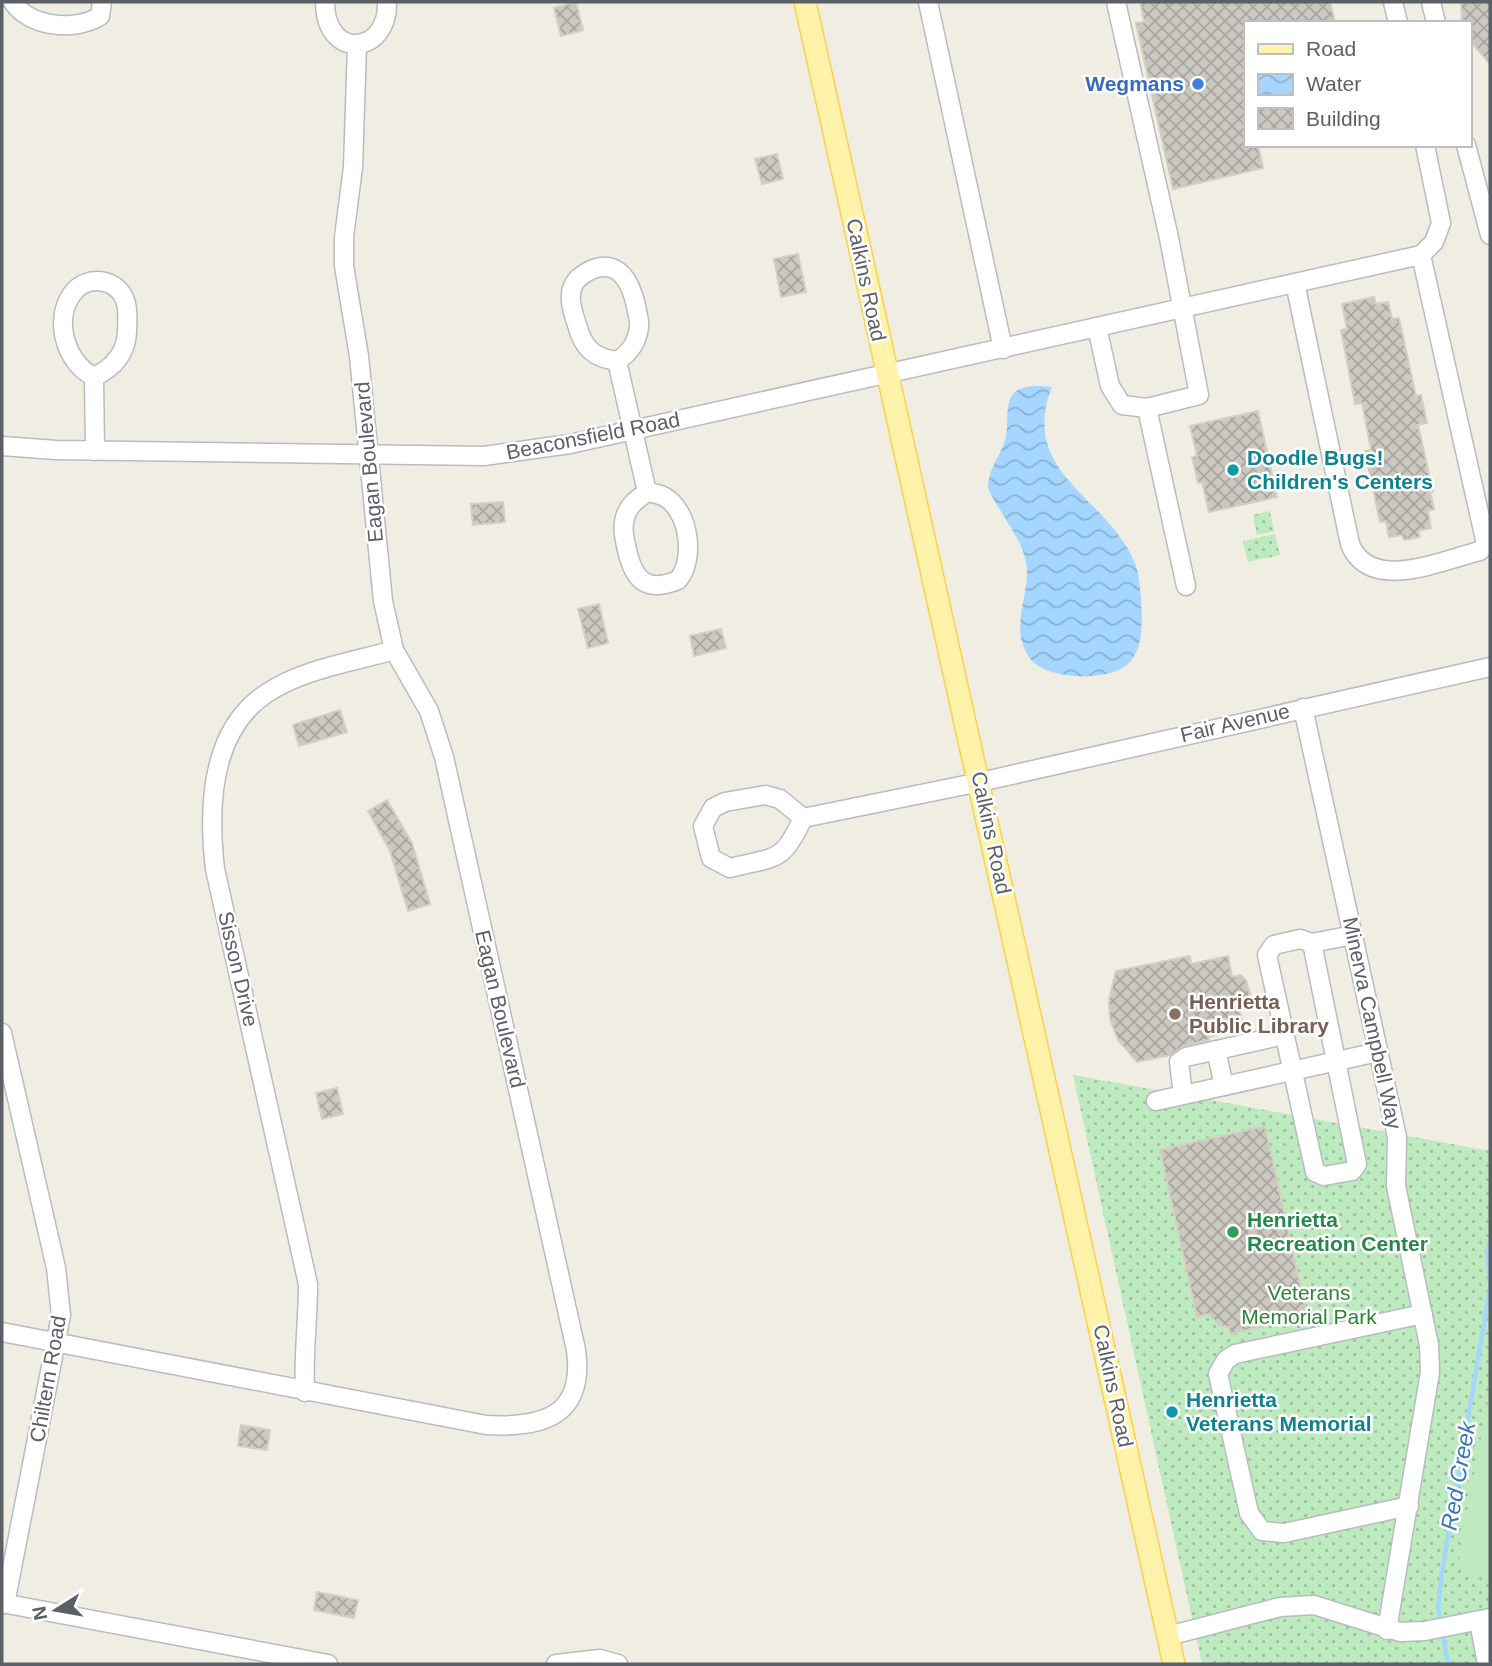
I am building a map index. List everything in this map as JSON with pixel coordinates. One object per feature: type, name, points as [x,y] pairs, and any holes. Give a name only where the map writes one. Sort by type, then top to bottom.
[{"type":"main road","name":"Calkins Road","points":[[805,2],[1174,1664]]},
{"type":"street","points":[[13,2],[24,16],[38,22],[80,23],[100,16],[102,2]]},
{"type":"street","points":[[325,2],[328,26],[335,36],[343,42],[357,45],[368,41],[384,25],[387,2]]},
{"type":"street","points":[[928,2],[1003,349]]},
{"type":"street","points":[[1097,327],[1110,386],[1122,405],[1147,408],[1199,395],[1183,308],[1116,2]]},
{"type":"street","points":[[1393,2],[1398,21]]},
{"type":"street","points":[[1431,2],[1436,21]]},
{"type":"street","name":"Eagan Boulevard","points":[[2,1332],[305,1392],[486,1424],[512,1426],[547,1419],[560,1412],[570,1401],[578,1378],[576,1350],[444,757],[429,711],[394,650],[383,601],[359,356],[344,266],[344,237],[353,167],[357,45]]},
{"type":"street","points":[[1295,283],[1354,554],[1369,568],[1391,572],[1480,551],[1486,544],[1421,255],[1434,242],[1441,223],[1424,147]]},
{"type":"street","points":[[1467,147],[1490,235]]},
{"type":"street","name":"Beaconsfield Road","points":[[2,446],[95,451],[368,455],[484,456],[536,451],[1421,255]]},
{"type":"street","points":[[599,267],[619,271],[627,279],[632,288],[640,325],[628,354],[617,361],[601,359],[584,346],[571,305],[574,284],[589,271],[599,267]]},
{"type":"street","points":[[102,281],[112,284],[125,299],[127,341],[116,362],[94,377],[76,365],[69,355],[65,346],[65,313],[73,292],[82,286],[102,281]]},
{"type":"street","points":[[617,361],[647,492]]},
{"type":"street","points":[[94,377],[95,451]]},
{"type":"street","points":[[1147,408],[1186,586]]},
{"type":"street","points":[[647,492],[664,496],[680,513],[689,551],[688,563],[678,580],[657,586],[646,583],[631,569],[623,534],[627,512],[647,492]]},
{"type":"street","name":"Sisson Drive","points":[[305,1392],[303,1354],[308,1316],[308,1284],[215,869],[212,803],[216,771],[227,742],[243,716],[266,693],[292,680],[394,650]]},
{"type":"street","name":"Fair Avenue","points":[[803,818],[980,782],[1490,667]]},
{"type":"street","name":"Minerva Campbell Way","points":[[1303,708],[1398,1137],[1396,1186],[1423,1314],[1430,1371],[1387,1630]]},
{"type":"street","points":[[765,795],[780,799],[803,818],[788,849],[779,855],[730,868],[711,858],[703,826],[713,808],[725,802],[765,795]]},
{"type":"street","points":[[1312,943],[1357,1164],[1352,1171],[1324,1176],[1315,1172],[1267,955],[1274,945],[1300,940],[1312,943],[1353,935]]},
{"type":"street","name":"Chiltern Road","points":[[2,1033],[56,1268],[61,1315],[3,1603]]},
{"type":"street","points":[[1183,1095],[1179,1062],[1186,1057],[1284,1035]]},
{"type":"street","points":[[1216,1050],[1224,1086]]},
{"type":"street","points":[[1156,1101],[1378,1052]]},
{"type":"street","points":[[1409,1506],[1284,1533],[1262,1531],[1250,1513],[1219,1374],[1226,1360],[1235,1354],[1423,1314]]},
{"type":"street","points":[[3,1603],[328,1664]]},
{"type":"street","points":[[1168,1636],[1280,1607],[1314,1605],[1387,1630],[1414,1632],[1485,1619],[1487,1664]]},
{"type":"street","points":[[556,1664],[600,1659],[618,1664]]},
{"type":"green space","points":[[1270,511],[1274,531],[1257,535],[1253,515]]},
{"type":"green space","points":[[1275,534],[1280,555],[1248,562],[1243,541]]},
{"type":"green space","name":"Veterans Memorial Park","points":[[1073,1075],[1490,1151],[1490,1664],[1202,1664]]},
{"type":"green space","points":[[1490,1391],[1490,1576],[1469,1575],[1460,1565],[1459,1553]]},
{"type":"water","points":[[1052,387],[1045,417],[1047,441],[1056,463],[1122,540],[1135,563],[1142,615],[1138,647],[1131,661],[1110,673],[1079,676],[1049,671],[1029,657],[1021,637],[1026,563],[1018,541],[988,488],[990,474],[1006,436],[1009,401],[1015,392],[1021,389]]},
{"type":"building","points":[[576,2],[583,30],[561,36],[554,8]]},
{"type":"building","name":"Wegmans","points":[[1140,2],[1330,2],[1335,21],[1244,21],[1244,147],[1258,147],[1263,168],[1173,189],[1136,23],[1144,22]]},
{"type":"building","points":[[1461,2],[1490,2],[1490,64],[1472,43],[1471,21],[1462,21]]},
{"type":"building","points":[[777,154],[783,179],[762,184],[755,159]]},
{"type":"building","points":[[798,254],[806,292],[781,297],[774,259]]},
{"type":"building","points":[[1374,297],[1376,304],[1388,302],[1392,319],[1399,318],[1416,396],[1421,395],[1427,423],[1418,425],[1433,492],[1430,492],[1434,509],[1428,511],[1431,528],[1418,531],[1420,537],[1404,540],[1402,535],[1389,537],[1386,521],[1380,522],[1365,451],[1371,450],[1362,403],[1355,404],[1341,330],[1347,329],[1342,304]]},
{"type":"building","name":"Doodle Bugs! Children's Centers","points":[[1258,411],[1277,497],[1209,512],[1202,482],[1198,483],[1192,457],[1197,456],[1190,426]]},
{"type":"building","points":[[503,502],[505,522],[473,525],[471,504]]},
{"type":"building","points":[[599,604],[608,643],[588,648],[578,609]]},
{"type":"building","points":[[721,629],[726,648],[694,656],[690,636]]},
{"type":"building","points":[[340,710],[347,732],[299,746],[293,725]]},
{"type":"building","points":[[387,800],[412,843],[430,904],[408,911],[390,851],[368,811]]},
{"type":"building","name":"Henrietta Public Library","points":[[1190,956],[1191,964],[1228,956],[1232,977],[1241,975],[1246,980],[1251,997],[1248,1006],[1239,1008],[1244,1029],[1208,1037],[1209,1040],[1183,1046],[1171,1055],[1137,1062],[1118,1040],[1110,1019],[1109,999],[1116,971]]},
{"type":"building","points":[[337,1088],[343,1114],[322,1119],[316,1093]]},
{"type":"building","name":"Henrietta Recreation Center","points":[[1265,1126],[1307,1316],[1230,1334],[1229,1327],[1219,1325],[1208,1314],[1197,1317],[1160,1150]]},
{"type":"building","points":[[241,1425],[270,1430],[267,1450],[238,1446]]},
{"type":"building","points":[[317,1592],[358,1600],[354,1618],[314,1610]]},
{"type":"waterway","name":"Red Creek","points":[[1490,1243],[1487,1252],[1490,1281]]},
{"type":"waterway","name":"Red Creek","points":[[1441,1622],[1438,1607],[1442,1572],[1490,1288]]},
{"type":"waterway","name":"Red Creek","points":[[1442,1630],[1448,1664]]},
{"type":"place","name":"Wegmans","points":[[1198,84]]},
{"type":"place","name":"Doodle Bugs! Children's Centers","points":[[1233,470]]},
{"type":"place","name":"Henrietta Public Library","points":[[1175,1014]]},
{"type":"place","name":"Henrietta Recreation Center","points":[[1233,1232]]},
{"type":"place","name":"Henrietta Veterans Memorial","points":[[1172,1412]]}]
